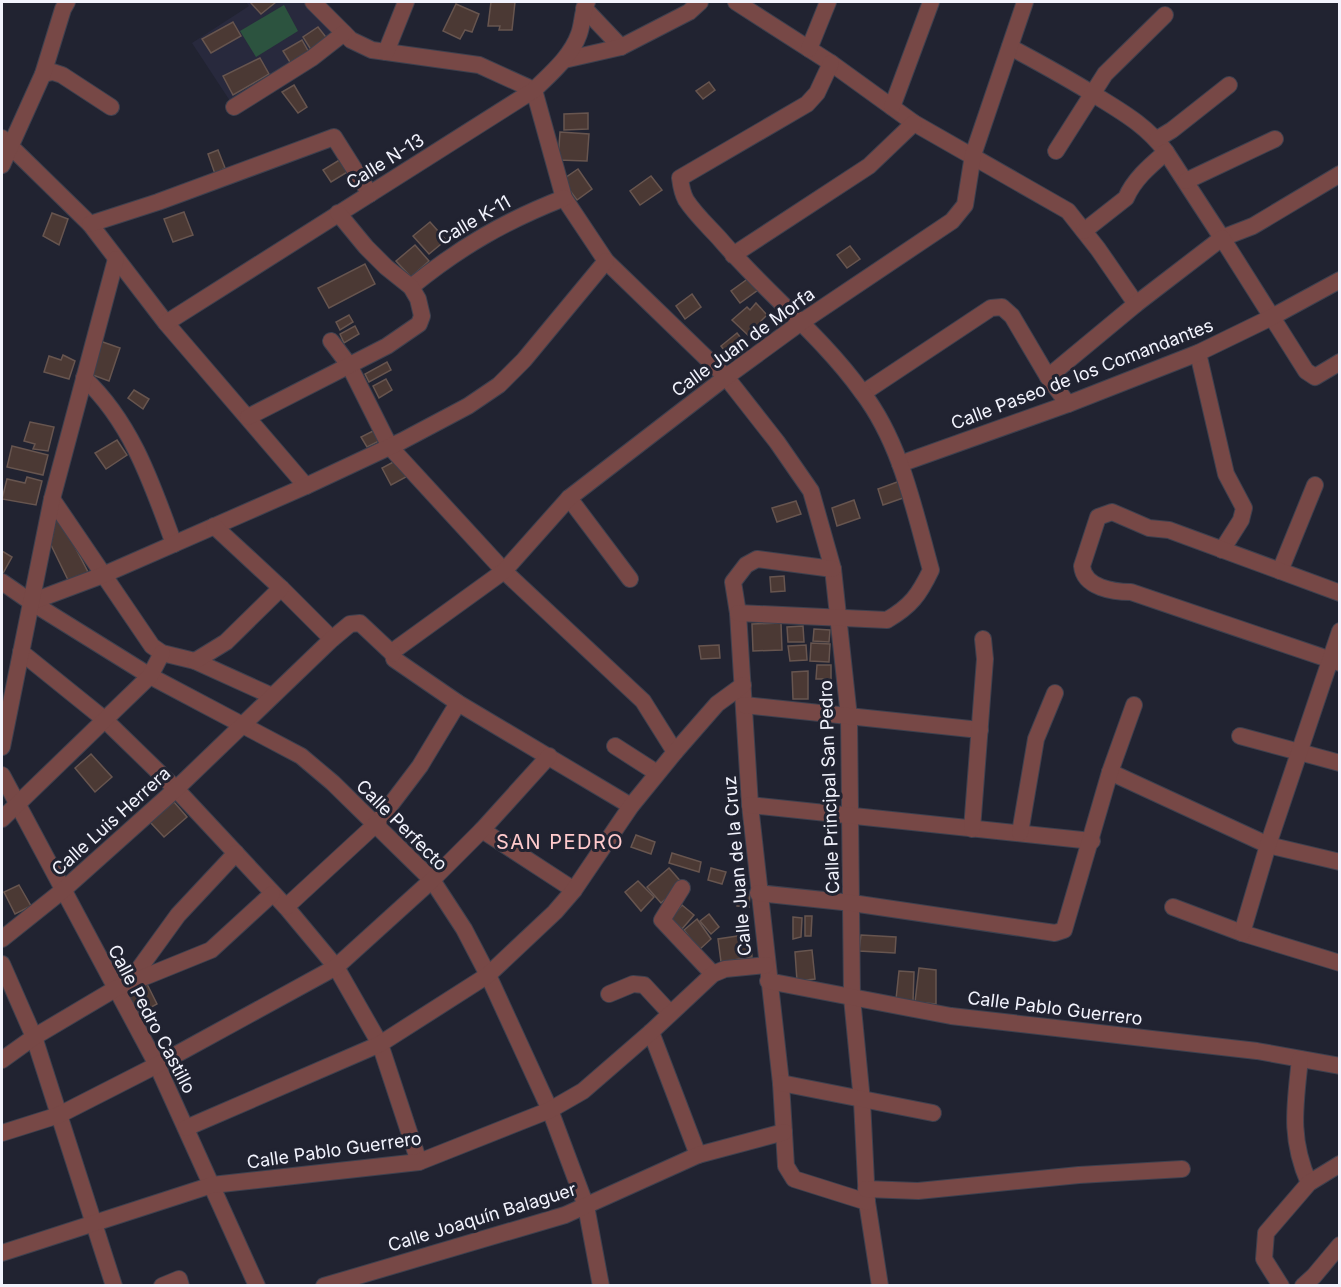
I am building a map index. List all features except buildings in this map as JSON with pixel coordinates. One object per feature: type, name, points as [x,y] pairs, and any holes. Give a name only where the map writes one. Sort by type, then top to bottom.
[{"type":"street","points":[[2,165],[5,142],[43,74],[67,2]]},
{"type":"street","points":[[313,2],[351,40],[372,50],[479,65],[534,90]]},
{"type":"street","points":[[386,52],[406,2]]},
{"type":"street","points":[[564,60],[621,47],[689,12],[700,2]]},
{"type":"street","points":[[736,2],[831,63],[914,123],[1068,211],[1136,304]]},
{"type":"street","points":[[809,49],[828,2]]},
{"type":"street","points":[[892,107],[931,2]]},
{"type":"street","name":"Calle Juan de Morfa","points":[[393,656],[396,649],[504,570],[569,498],[800,323],[952,221],[965,206],[973,155],[1024,2]]},
{"type":"street","points":[[586,5],[621,47]]},
{"type":"street","name":"Calle N-13","points":[[166,323],[534,90],[564,60],[579,35],[586,5]]},
{"type":"street","points":[[1056,151],[1105,74],[1165,15]]},
{"type":"street","points":[[234,107],[312,58],[344,33]]},
{"type":"street","points":[[1010,47],[1065,76],[1137,121],[1162,146],[1186,181],[1306,371],[1315,377],[1340,362]]},
{"type":"street","points":[[738,613],[887,620],[905,609],[919,593],[931,570],[900,464],[879,418],[863,393],[832,355],[733,255],[687,201],[681,189],[680,178],[807,104],[818,93],[831,63]]},
{"type":"street","points":[[43,74],[53,72],[62,75],[111,107]]},
{"type":"street","points":[[1084,231],[1126,198],[1172,130],[1228,85]]},
{"type":"street","name":"Calle Principal San Pedro","points":[[534,90],[564,198],[606,261],[726,377],[777,442],[810,491],[833,569],[849,717],[852,998],[862,1101],[866,1196],[880,1286]]},
{"type":"street","points":[[733,255],[869,166],[914,123]]},
{"type":"street","points":[[90,224],[158,202],[333,136],[370,194]]},
{"type":"street","points":[[1186,181],[1275,139]]},
{"type":"street","points":[[5,142],[90,224],[166,323],[306,486]]},
{"type":"street","points":[[1048,377],[1136,304],[1222,238],[1253,226],[1340,174]]},
{"type":"street","name":"Calle K-11","points":[[411,287],[445,259],[483,235],[522,214],[564,198]]},
{"type":"street","points":[[248,417],[387,346],[419,324],[422,316],[418,299],[411,287],[366,248],[338,213]]},
{"type":"street","points":[[2,747],[52,499],[116,259]]},
{"type":"street","points":[[31,602],[103,575],[306,486],[390,447],[468,406],[499,385],[524,360],[606,261]]},
{"type":"street","name":"Calle Paseo de los Comandantes","points":[[900,464],[1068,404],[1198,353],[1272,317],[1340,280]]},
{"type":"street","points":[[863,393],[991,308],[1002,307],[1012,316],[1048,377],[1068,404]]},
{"type":"street","points":[[331,341],[349,365],[390,447],[504,570],[643,701],[675,752]]},
{"type":"street","points":[[1198,353],[1226,474],[1244,508],[1241,520],[1222,550]]},
{"type":"street","points":[[84,378],[115,412],[134,444],[147,471],[174,544]]},
{"type":"street","points":[[1280,571],[1315,485]]},
{"type":"street","points":[[569,498],[630,579]]},
{"type":"street","points":[[52,499],[153,646],[162,653],[195,661],[272,696]]},
{"type":"street","points":[[1334,662],[1131,591],[1108,591],[1096,585],[1083,571],[1082,566],[1098,517],[1112,512],[1149,528],[1169,530],[1340,593]]},
{"type":"street","points":[[214,526],[332,639]]},
{"type":"street","name":"Calle Juan de la Cruz","points":[[833,569],[757,559],[746,565],[733,582],[738,613],[750,805],[758,893],[781,1083],[786,1166],[794,1179],[866,1196],[1079,1174],[1182,1168]]},
{"type":"street","name":"Calle Perfecto","points":[[2,582],[150,676],[301,756],[333,783],[432,880],[464,929],[488,975],[550,1110],[586,1206],[601,1286]]},
{"type":"street","points":[[195,661],[226,642],[281,588]]},
{"type":"street","name":"Calle Luis Herrera","points":[[2,939],[62,891],[176,789],[350,624],[360,623],[393,656]]},
{"type":"street","points":[[1242,933],[1268,845],[1334,662],[1340,631]]},
{"type":"street","points":[[972,829],[985,659],[983,639]]},
{"type":"street","points":[[21,652],[104,719],[176,789],[286,907],[336,967],[380,1044],[419,1162]]},
{"type":"street","points":[[2,819],[150,676],[162,653]]},
{"type":"street","points":[[393,656],[458,703],[631,806]]},
{"type":"street","points":[[186,1128],[380,1044],[488,975],[555,912],[574,890],[631,806],[657,773],[717,704],[743,685]]},
{"type":"street","points":[[1020,832],[1036,739],[1055,693]]},
{"type":"street","points":[[286,907],[376,824],[420,766],[458,703]]},
{"type":"street","points":[[744,705],[980,730]]},
{"type":"street","points":[[758,893],[852,903],[1055,933],[1064,930],[1092,841],[1110,772],[1134,705]]},
{"type":"street","points":[[1240,736],[1340,763]]},
{"type":"street","points":[[615,746],[657,773]]},
{"type":"street","points":[[2,1133],[59,1115],[157,1065],[336,967],[432,880],[482,830],[549,756]]},
{"type":"street","points":[[1110,772],[1268,845],[1340,862]]},
{"type":"street","name":"Calle Pedro Castillo","points":[[2,775],[62,891],[121,987],[257,1286]]},
{"type":"street","points":[[750,805],[1092,841]]},
{"type":"street","points":[[482,830],[574,890]]},
{"type":"street","points":[[121,987],[178,915],[236,853]]},
{"type":"street","points":[[682,888],[662,920],[713,974]]},
{"type":"street","points":[[2,1060],[34,1037],[121,987],[211,950],[272,894]]},
{"type":"street","points":[[1173,907],[1242,933],[1340,963]]},
{"type":"street","points":[[2,964],[34,1037],[114,1286]]},
{"type":"street","name":"Calle Pablo Guerrero","points":[[2,1253],[212,1185],[419,1162],[550,1110],[583,1091],[713,974],[725,969],[767,973],[852,998],[951,1016],[1257,1051],[1340,1066]]},
{"type":"street","points":[[609,994],[633,984],[644,985],[670,1013]]},
{"type":"street","points":[[651,1032],[698,1155]]},
{"type":"street","points":[[1300,1059],[1295,1109],[1295,1141],[1300,1163],[1309,1184]]},
{"type":"street","points":[[781,1083],[862,1101],[933,1113]]},
{"type":"street","name":"Calle Joaquín Balaguer","points":[[324,1286],[565,1215],[698,1155],[784,1132]]},
{"type":"street","points":[[1281,1286],[1264,1259],[1266,1233],[1309,1184],[1340,1164]]},
{"type":"street","points":[[1313,1282],[1340,1245]]},
{"type":"street","points":[[162,1286],[179,1279],[181,1286]]},
{"type":"shaded area","points":[[246,2],[313,2],[344,33],[234,107],[192,43],[249,6]]},
{"type":"green space","points":[[284,5],[298,31],[256,57],[240,31]]},
{"type":"district","name":"SAN PEDRO","points":[[560,842]]}]
